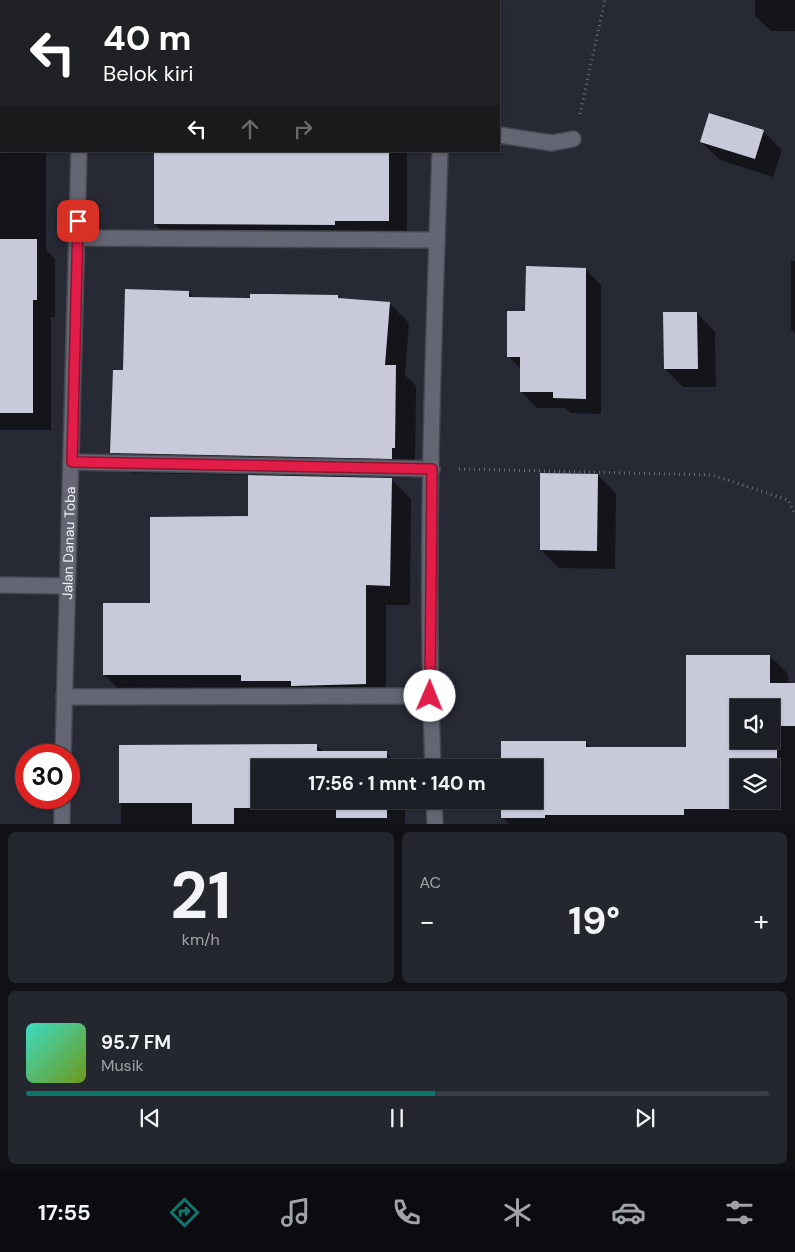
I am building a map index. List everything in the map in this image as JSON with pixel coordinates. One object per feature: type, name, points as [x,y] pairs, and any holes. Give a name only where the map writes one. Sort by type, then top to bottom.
[{"type":"street","points":[[500,135],[552,143],[573,139]]},
{"type":"street","name":"Jalan Danau Toba","points":[[63,744],[79,152]]},
{"type":"street","points":[[433,759],[430,696],[432,469],[440,152]]},
{"type":"street","points":[[78,238],[437,240]]},
{"type":"street","points":[[72,462],[432,469]]},
{"type":"street","points":[[0,585],[67,586]]},
{"type":"street","points":[[64,697],[430,696]]},
{"type":"street","points":[[62,809],[62,824]]},
{"type":"street","points":[[434,809],[435,824]]},
{"type":"path","points":[[573,139],[584,101],[605,0]]},
{"type":"path","points":[[432,469],[712,475],[788,500],[795,515]]},
{"type":"building","points":[[709,113],[764,130],[755,159],[700,142]]},
{"type":"building","points":[[154,152],[389,152],[389,221],[335,221],[335,225],[154,224]]},
{"type":"building","points":[[0,239],[37,239],[37,300],[33,300],[33,413],[0,413]]},
{"type":"building","points":[[526,266],[586,268],[586,399],[553,398],[553,392],[520,392],[520,357],[507,357],[507,311],[525,311]]},
{"type":"building","points":[[125,289],[189,291],[189,297],[250,298],[250,294],[338,295],[338,298],[390,302],[385,365],[396,365],[395,448],[392,448],[392,459],[110,453],[113,370],[123,370]]},
{"type":"building","points":[[663,312],[697,312],[698,369],[664,369]]},
{"type":"building","points":[[540,473],[598,474],[597,551],[540,550]]},
{"type":"building","points":[[248,475],[392,478],[390,586],[366,585],[366,684],[291,686],[291,681],[241,681],[241,675],[103,675],[103,603],[150,603],[150,517],[248,516]]},
{"type":"building","points":[[686,655],[770,655],[770,683],[795,683],[795,726],[780,726],[780,699],[730,699],[730,749],[777,749],[777,759],[730,759],[730,809],[684,809],[684,815],[545,815],[545,818],[501,818],[501,809],[543,809],[543,759],[501,759],[501,741],[586,741],[586,747],[686,747]]},
{"type":"building","points":[[317,744],[317,751],[387,751],[387,759],[251,759],[251,808],[234,808],[234,824],[192,824],[192,803],[119,803],[119,745]]},
{"type":"building","points":[[336,809],[387,809],[387,818],[336,818]]},
{"type":"route","points":[[78,221],[72,462],[432,469],[430,696]]}]
